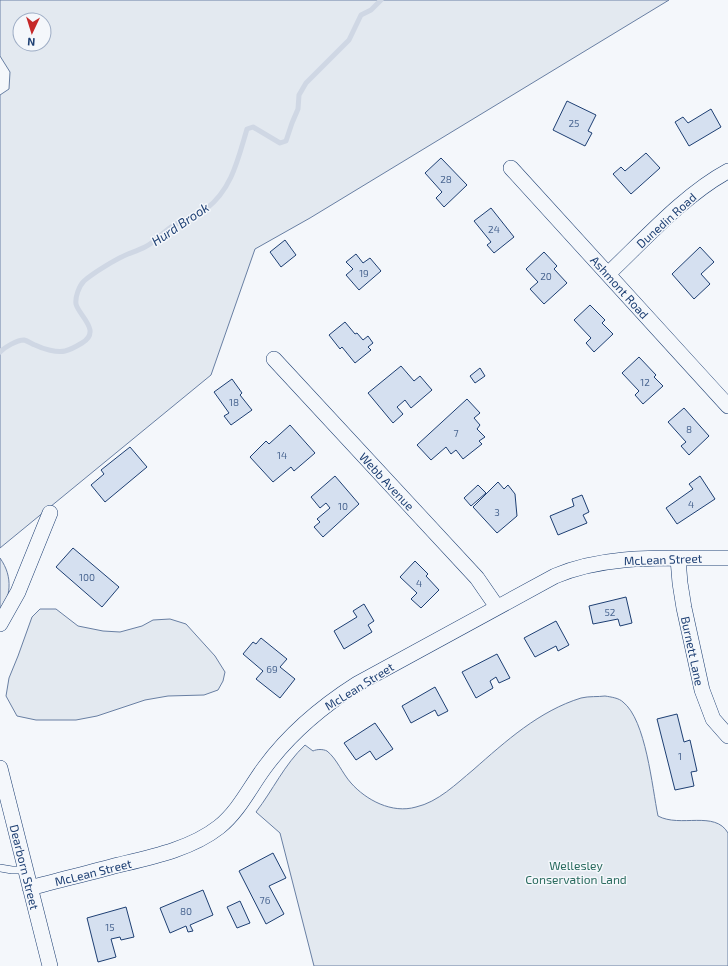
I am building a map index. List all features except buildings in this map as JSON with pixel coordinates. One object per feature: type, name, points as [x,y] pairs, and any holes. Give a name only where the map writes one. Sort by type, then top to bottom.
[{"type":"street","name":"Ashmont Road","points":[[511,168],[728,406]]},
{"type":"street","name":"Dunedin Road","points":[[608,274],[686,201],[710,182],[728,171]]},
{"type":"street","name":"Webb Avenue","points":[[274,359],[477,578],[497,607]]},
{"type":"street","points":[[0,624],[18,592],[50,514]]},
{"type":"street","name":"McLean Street","points":[[30,888],[157,856],[208,835],[227,820],[265,766],[287,741],[327,704],[357,684],[555,576],[581,566],[614,561],[678,558],[728,558]]},
{"type":"street","name":"Burnett Lane","points":[[678,558],[684,608],[702,690],[713,719],[728,736]]},
{"type":"street","name":"Dearborn Street","points":[[0,768],[50,966]]},
{"type":"lane","points":[[0,868],[25,870]]},
{"type":"green space","points":[[0,0],[669,0],[310,218],[255,249],[211,375],[0,548],[0,95],[9,89],[10,72],[0,56]]},
{"type":"green space","points":[[0,558],[7,573],[9,587],[6,602],[0,617]]},
{"type":"green space","points":[[40,609],[56,609],[78,626],[103,631],[120,632],[142,626],[153,620],[170,619],[186,624],[215,656],[225,672],[223,681],[218,690],[204,695],[168,696],[145,700],[97,716],[76,720],[36,720],[17,716],[6,696],[9,678],[32,617]]},
{"type":"green space","name":"Wellesley Conservation Land","points":[[605,696],[623,702],[631,711],[637,723],[643,738],[647,755],[658,816],[676,820],[715,822],[722,826],[728,833],[728,966],[314,966],[280,833],[256,812],[285,769],[305,745],[313,751],[327,751],[334,758],[351,783],[364,795],[389,807],[407,809],[424,805],[439,797],[524,728],[551,711],[581,698]]},
{"type":"waterway","name":"Hurd Brook","points":[[0,352],[11,344],[24,340],[46,349],[65,351],[82,343],[88,338],[90,329],[76,304],[76,298],[80,286],[84,281],[123,256],[149,245],[171,227],[202,212],[215,201],[228,183],[233,173],[247,129],[253,127],[280,143],[286,141],[298,109],[299,95],[306,83],[349,40],[361,15],[371,10],[381,0]]}]
